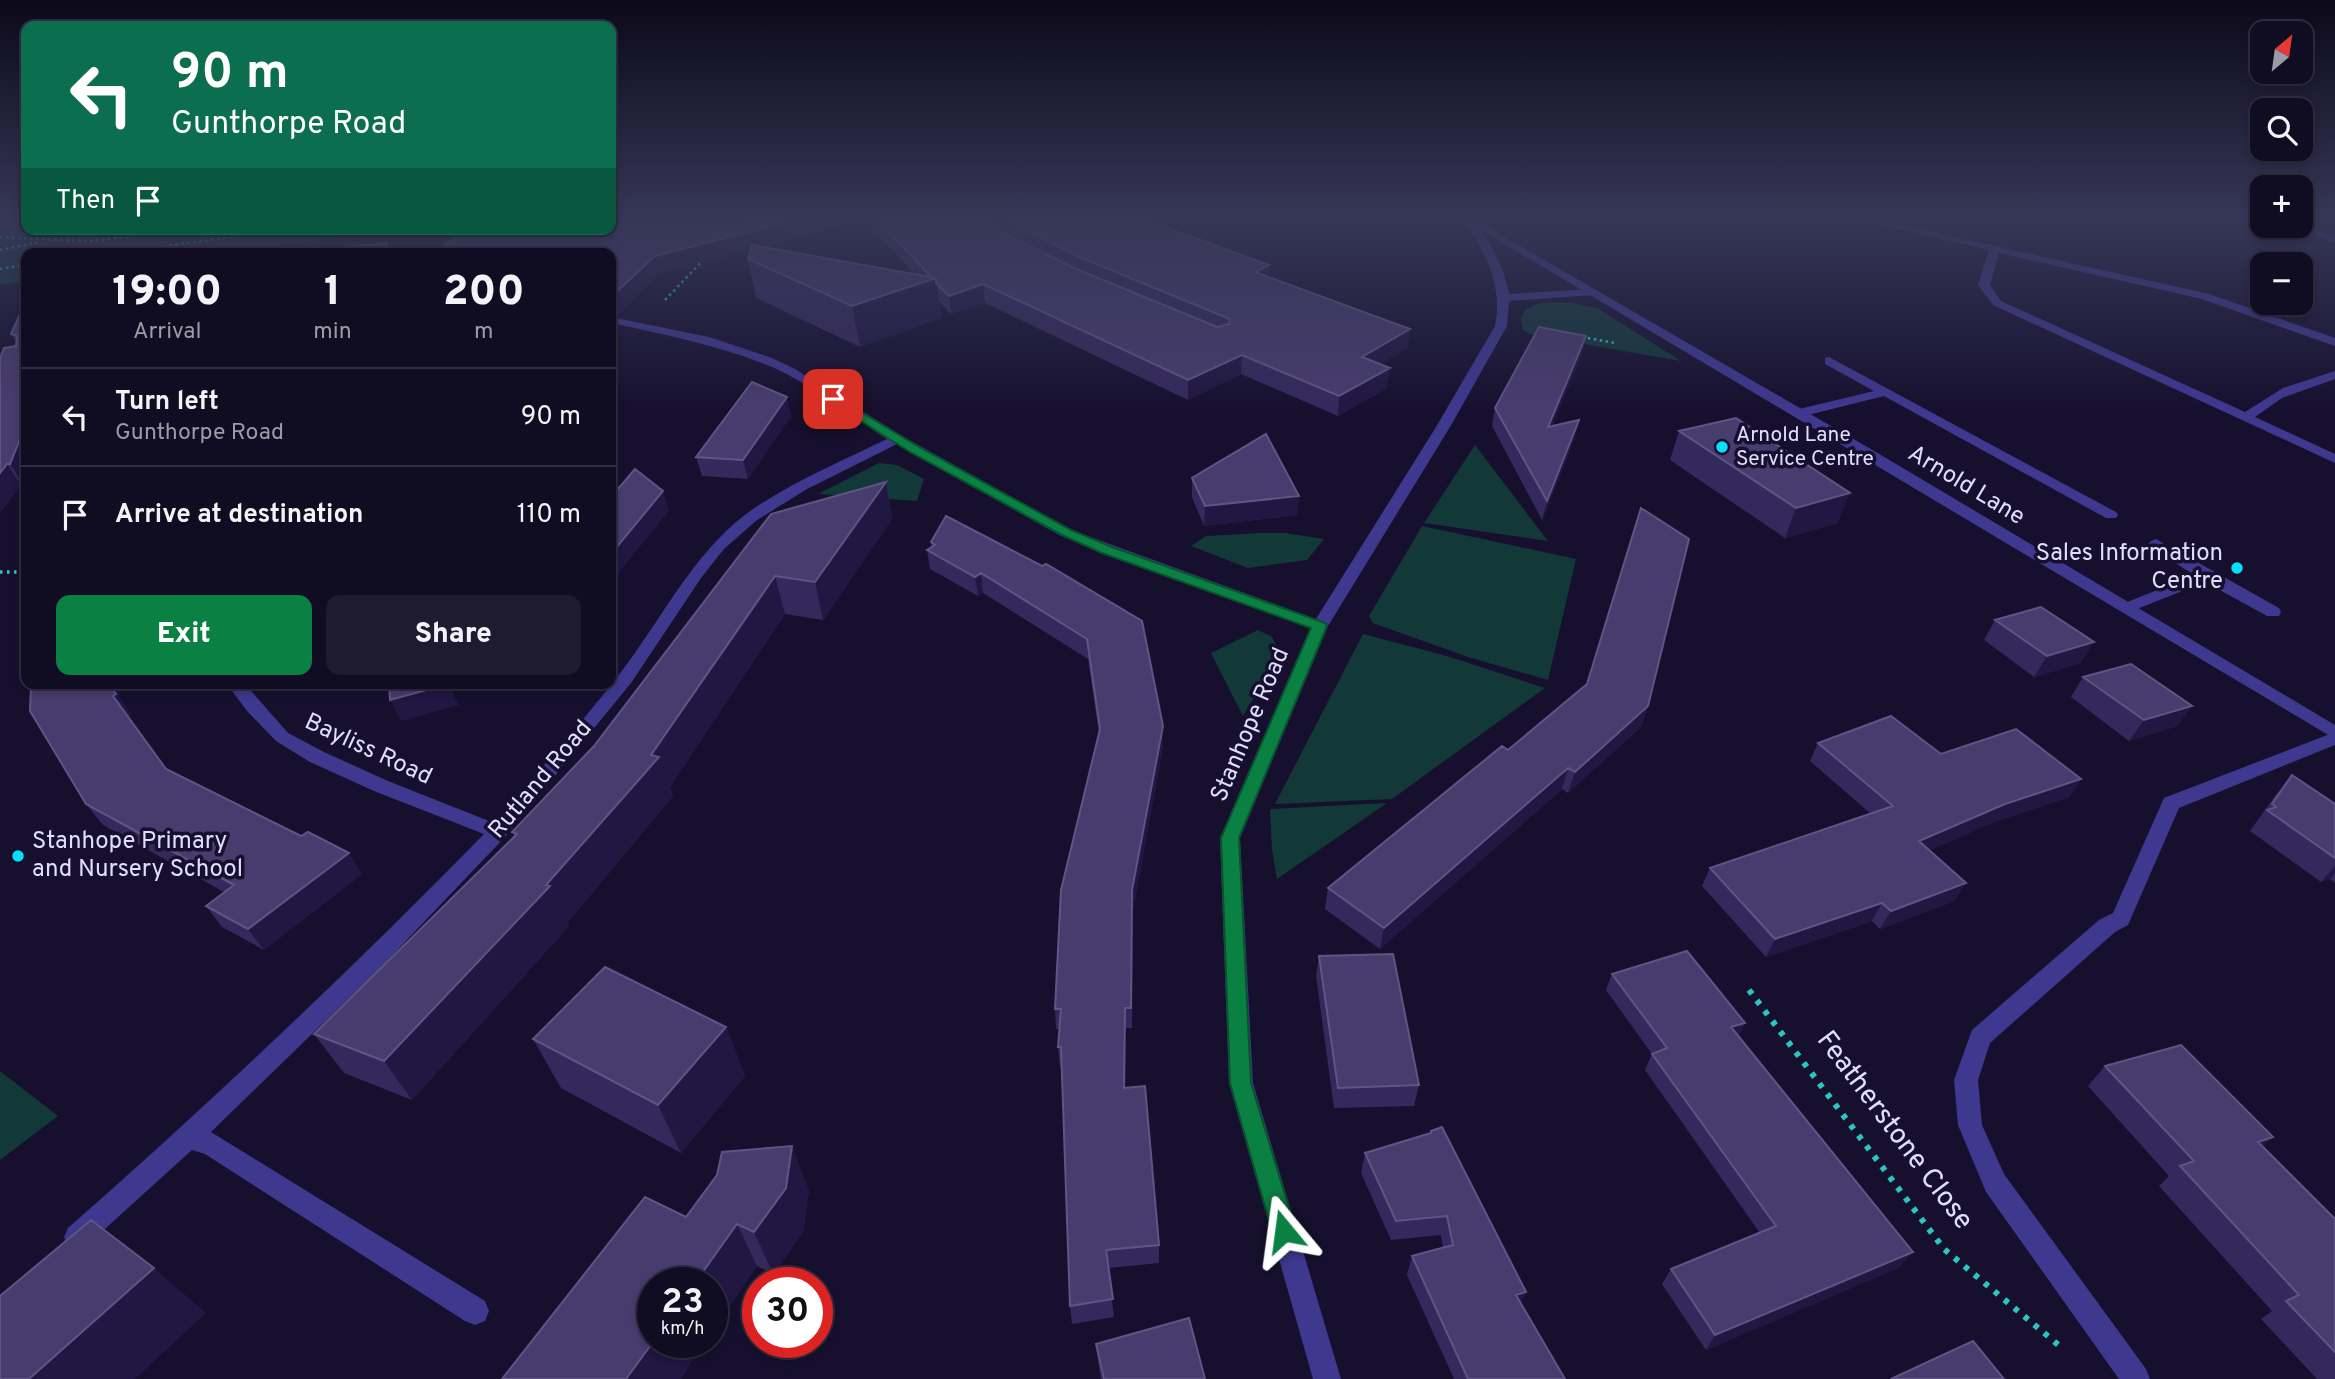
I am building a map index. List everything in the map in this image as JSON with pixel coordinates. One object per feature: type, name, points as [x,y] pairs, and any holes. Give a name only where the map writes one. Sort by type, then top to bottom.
[{"type":"street","name":"Stanhope Road","points":[[1327,1379],[1241,1083],[1230,838],[1320,626],[1443,427],[1501,326],[1505,298],[1500,281]]},
{"type":"street","name":"Arnold Lane","points":[[1575,281],[1800,413],[2335,735]]},
{"type":"street","points":[[1985,281],[1984,285],[1997,303],[2335,459]]},
{"type":"street","points":[[2142,281],[2205,296],[2335,342]]},
{"type":"street","points":[[1505,298],[1593,292]]},
{"type":"street","points":[[616,321],[705,340],[768,361],[791,372],[897,439],[1028,513],[1097,546],[1320,626]]},
{"type":"street","points":[[1829,361],[2111,515]]},
{"type":"street","points":[[2246,418],[2265,400],[2278,393],[2335,375]]},
{"type":"street","points":[[1800,413],[1884,392]]},
{"type":"street","name":"Rutland Road","points":[[64,1248],[188,1138],[376,958],[498,832],[625,679],[695,575],[719,547],[752,517],[802,486],[897,439]]},
{"type":"street","points":[[2156,544],[2206,576],[2273,612]]},
{"type":"street","points":[[2126,608],[2206,576]]},
{"type":"street","name":"Bayliss Road","points":[[240,689],[282,737],[317,757],[381,786],[498,832]]},
{"type":"street","name":"Featherstone Close","points":[[2136,1379],[1995,1183],[1970,1125],[1966,1080],[1980,1037],[2107,926],[2120,919],[2171,803],[2335,735]]},
{"type":"street","points":[[188,1138],[211,1144],[475,1311]]},
{"type":"path","points":[[639,325],[681,281]]},
{"type":"path","points":[[1581,337],[1620,344]]},
{"type":"path","points":[[0,572],[21,572]]},
{"type":"path","name":"Featherstone Close","points":[[1749,990],[1944,1250],[2068,1353]]},
{"type":"green space","points":[[0,281],[21,281],[21,282],[0,285]]},
{"type":"green space","points":[[1553,302],[1597,308],[1681,361],[1532,335],[1523,330],[1521,319],[1525,310],[1537,304]]},
{"type":"green space","points":[[1475,445],[1548,541],[1424,523]]},
{"type":"green space","points":[[879,463],[897,465],[924,479],[917,501],[818,494]]},
{"type":"green space","points":[[1422,526],[1576,559],[1548,680],[1468,657],[1373,623],[1369,616]]},
{"type":"green space","points":[[1285,533],[1324,539],[1307,560],[1248,568],[1191,546],[1206,536]]},
{"type":"green space","points":[[1258,630],[1272,637],[1280,653],[1243,716],[1211,653]]},
{"type":"green space","points":[[1363,634],[1447,656],[1545,688],[1392,799],[1275,804]]},
{"type":"green space","points":[[1387,803],[1277,879],[1270,809]]},
{"type":"green space","points":[[0,1071],[58,1116],[0,1160]]},
{"type":"building","points":[[616,281],[628,281],[616,292]]},
{"type":"building","points":[[797,281],[926,281],[852,306]]},
{"type":"building","points":[[1106,281],[1217,327],[1229,324],[1230,319],[1138,281],[1280,281],[1410,329],[1362,357],[1390,368],[1339,396],[1242,355],[1188,380],[983,284],[949,296],[936,283]]},
{"type":"building","points":[[21,312],[21,436],[10,464],[0,473],[0,358],[4,348],[16,346],[17,336],[11,334]]},
{"type":"building","points":[[1539,327],[1586,336],[1548,427],[1579,420],[1547,501],[1495,408]]},
{"type":"building","points":[[752,382],[787,397],[743,460],[696,457]]},
{"type":"building","points":[[1736,418],[1850,493],[1796,508],[1679,431]]},
{"type":"building","points":[[1266,434],[1299,496],[1205,506],[1192,478]]},
{"type":"building","points":[[635,469],[663,491],[616,548],[616,491]]},
{"type":"building","points":[[886,482],[815,582],[775,576],[651,755],[659,757],[546,885],[550,886],[384,1061],[314,1034],[517,834],[512,832],[594,746],[771,514]]},
{"type":"building","points":[[1641,508],[1689,539],[1648,706],[1575,772],[1568,768],[1384,928],[1328,888],[1502,746],[1508,750],[1587,684]]},
{"type":"building","points":[[946,516],[1042,566],[1046,564],[1142,621],[1163,726],[1132,890],[1131,1008],[1125,1008],[1124,1088],[1145,1086],[1159,1245],[1106,1250],[1113,1299],[1070,1306],[1061,1047],[1058,1047],[1061,1009],[1055,1009],[1061,890],[1100,729],[1087,639],[981,573],[975,577],[927,550],[935,545],[931,542]]},
{"type":"building","points":[[2041,607],[2094,642],[2047,656],[1995,620]]},
{"type":"building","points":[[2131,664],[2192,706],[2144,720],[2083,677]]},
{"type":"building","points":[[31,689],[112,689],[116,694],[113,696],[166,769],[301,836],[308,832],[349,853],[248,929],[206,906],[234,885],[86,804],[30,711]]},
{"type":"building","points":[[389,689],[430,689],[390,700]]},
{"type":"building","points":[[1891,716],[1941,754],[2016,729],[2081,779],[2005,804],[1919,841],[1966,883],[1891,911],[1882,903],[1775,939],[1710,868],[1893,806],[1818,743]]},
{"type":"building","points":[[2292,775],[2335,804],[2335,858],[2267,810],[2276,807],[2272,804]]},
{"type":"building","points":[[1687,951],[1745,1023],[1731,1027],[1913,1252],[1715,1335],[1671,1269],[1776,1226],[1652,1054],[1667,1048],[1612,974]]},
{"type":"building","points":[[1393,954],[1419,1085],[1338,1088],[1319,956]]},
{"type":"building","points":[[605,967],[726,1027],[658,1105],[533,1039]]},
{"type":"building","points":[[2181,1045],[2273,1137],[2258,1142],[2335,1219],[2335,1352],[2286,1301],[2299,1295],[2180,1166],[2194,1161],[2105,1066]]},
{"type":"building","points":[[1442,1127],[1526,1292],[1516,1295],[1565,1379],[1468,1379],[1412,1256],[1453,1245],[1447,1216],[1396,1221],[1365,1153],[1431,1133]]},
{"type":"building","points":[[792,1146],[786,1188],[754,1232],[737,1224],[706,1267],[637,1267],[637,1358],[641,1358],[626,1379],[502,1379],[645,1197],[686,1217],[717,1175],[722,1152]]},
{"type":"building","points":[[91,1220],[154,1268],[29,1379],[0,1379],[0,1296]]},
{"type":"building","points":[[1189,1318],[1205,1379],[1104,1379],[1096,1344]]},
{"type":"building","points":[[1973,1341],[2004,1379],[1891,1379]]},
{"type":"place","name":"Arnold Lane Service Centre","points":[[1722,447]]},
{"type":"place","name":"Sales Information Centre","points":[[2237,568]]},
{"type":"place","name":"Stanhope Primary and Nursery School","points":[[18,856]]},
{"type":"route","points":[[833,399],[914,449],[1066,533],[1320,626],[1230,838],[1241,1083],[1284,1231]]}]
